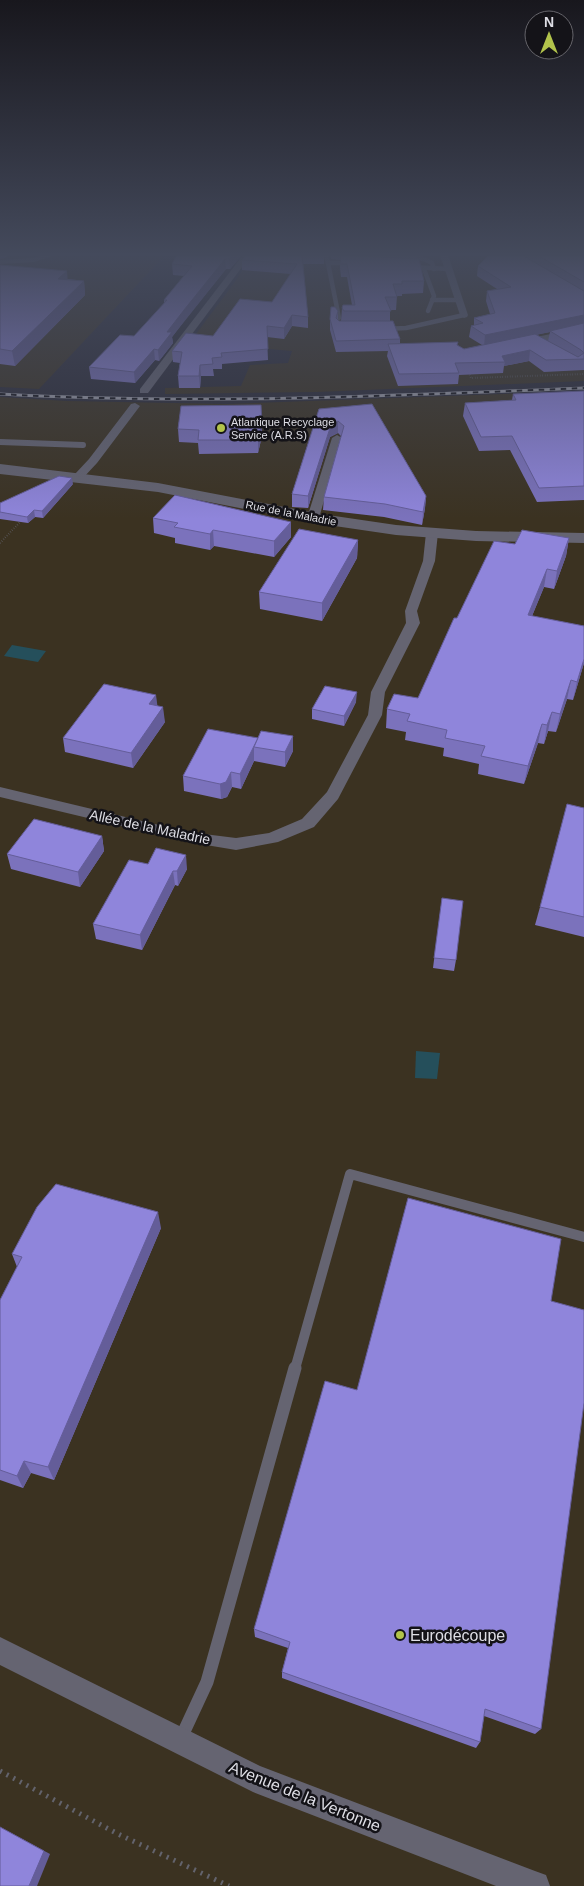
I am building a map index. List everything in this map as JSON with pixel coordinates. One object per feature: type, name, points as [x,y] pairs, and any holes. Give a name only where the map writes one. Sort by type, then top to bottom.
[{"type":"street","points":[[144,391],[180,343]]},
{"type":"street","points":[[516,344],[521,343]]},
{"type":"street","points":[[540,343],[547,347]]},
{"type":"street","points":[[79,476],[93,461],[135,406]]},
{"type":"street","points":[[313,518],[337,438]]},
{"type":"street","name":"Rue de la Maladrie","points":[[0,469],[79,476],[180,491],[313,518],[370,527],[432,533],[584,538]]},
{"type":"street","name":"Allée de la Maladrie","points":[[0,792],[188,837],[236,844],[272,838],[308,823],[334,795],[375,715],[378,692],[413,623],[411,610],[429,561],[432,533]]},
{"type":"street","name":"Avenue de la Vertonne","points":[[0,1650],[253,1778],[535,1886]]},
{"type":"lane","points":[[0,442],[83,445]]},
{"type":"lane","points":[[180,1741],[207,1682],[350,1174],[584,1236]]},
{"type":"path","points":[[467,369],[471,378],[584,374]]},
{"type":"path","points":[[0,543],[25,516]]},
{"type":"path","points":[[0,1771],[118,1834],[229,1886]]},
{"type":"shaded area","points":[[0,343],[82,343],[39,389],[0,387]]},
{"type":"shaded area","points":[[201,343],[584,343],[584,381],[317,392],[165,394],[165,388],[241,386],[250,365],[288,363],[292,351]]},
{"type":"shaded area","points":[[584,391],[584,1886],[0,1886],[0,397],[67,401],[226,404]]},
{"type":"water","points":[[12,645],[46,651],[38,662],[4,656]]},
{"type":"water","points":[[416,1051],[440,1053],[437,1079],[415,1078]]},
{"type":"building","points":[[0,343],[20,343],[12,351],[0,349]]},
{"type":"building","points":[[112,343],[163,343],[158,350],[154,349],[134,372],[89,367]]},
{"type":"building","points":[[178,343],[268,343],[268,349],[221,353],[222,357],[212,358],[213,364],[200,365],[199,376],[178,376],[182,352],[172,351]]},
{"type":"building","points":[[458,343],[457,345],[464,349],[492,343],[552,343],[578,357],[584,353],[584,359],[546,360],[530,350],[502,356],[505,362],[455,363],[459,373],[399,374],[388,344]]},
{"type":"building","points":[[570,343],[584,343],[584,353]]},
{"type":"building","points":[[584,391],[584,486],[539,488],[512,436],[481,437],[465,403],[516,400],[513,394]]},
{"type":"building","points":[[372,404],[426,496],[423,512],[385,504],[324,497],[344,426],[338,421],[331,425],[308,496],[292,494],[319,409]]},
{"type":"building","points":[[261,405],[262,423],[258,440],[198,440],[199,430],[178,429],[181,406]]},
{"type":"building","points":[[59,476],[72,478],[42,511],[34,510],[27,517],[0,512],[0,503]]},
{"type":"building","points":[[175,495],[291,522],[274,541],[213,530],[210,534],[174,527],[178,523],[153,518]]},
{"type":"building","points":[[299,529],[358,540],[322,603],[259,592]]},
{"type":"building","points":[[522,530],[569,538],[557,571],[547,569],[528,615],[584,626],[584,659],[577,682],[571,680],[560,714],[552,712],[547,725],[542,724],[528,766],[481,756],[485,746],[445,738],[447,730],[407,721],[410,714],[387,709],[394,694],[418,698],[454,618],[457,618],[494,541],[515,544]]},
{"type":"building","points":[[104,684],[156,695],[149,704],[163,707],[131,753],[63,738]]},
{"type":"building","points":[[325,686],[357,692],[344,716],[312,709]]},
{"type":"building","points":[[208,729],[258,738],[240,774],[231,772],[226,782],[220,784],[183,776]]},
{"type":"building","points":[[261,731],[293,736],[285,752],[254,747]]},
{"type":"building","points":[[567,804],[584,808],[584,917],[540,907]]},
{"type":"building","points":[[34,819],[102,836],[78,872],[7,854]]},
{"type":"building","points":[[156,848],[186,855],[177,871],[173,871],[140,935],[93,924],[129,860],[148,864]]},
{"type":"building","points":[[442,898],[463,901],[456,960],[434,958]]},
{"type":"building","points":[[56,1184],[158,1212],[48,1467],[24,1461],[17,1476],[0,1470],[0,1300],[22,1257],[12,1254],[37,1207]]},
{"type":"building","points":[[408,1198],[561,1239],[551,1301],[584,1310],[584,1403],[541,1729],[485,1709],[480,1742],[282,1672],[290,1642],[254,1629],[325,1381],[357,1390]]},
{"type":"building","points":[[0,1827],[44,1851],[29,1886],[0,1886]]},
{"type":"railway","points":[[0,394],[146,399],[219,399],[584,388]]},
{"type":"place","name":"Atlantique Recyclage Service (A.R.S)","points":[[221,428]]},
{"type":"place","name":"Eurodécoupe","points":[[400,1635]]}]
